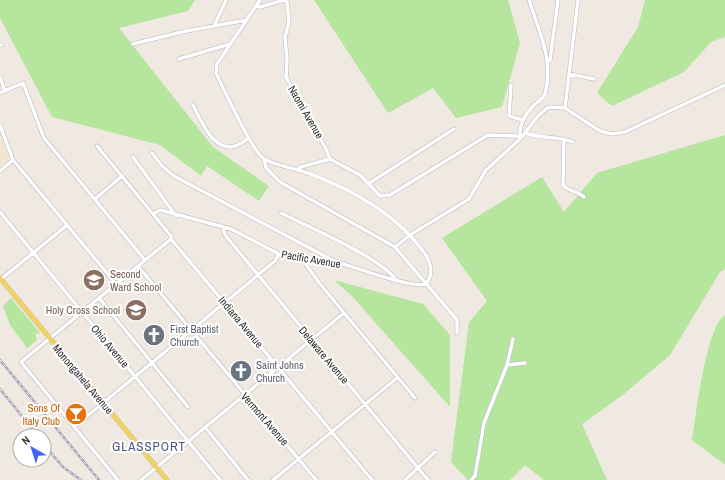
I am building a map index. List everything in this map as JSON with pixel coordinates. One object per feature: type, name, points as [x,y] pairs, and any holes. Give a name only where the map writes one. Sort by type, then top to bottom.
[{"type":"main road","name":"Monongahela Avenue","points":[[0,279],[104,403],[166,480]]},
{"type":"street","points":[[214,26],[226,0]]},
{"type":"street","points":[[260,0],[217,64],[216,73],[249,138],[258,153],[264,159],[330,182],[368,202],[385,213],[410,235],[429,260],[431,274],[426,284]]},
{"type":"street","name":"Naomi Avenue","points":[[256,6],[260,8],[284,0],[287,2],[289,22],[285,37],[287,59],[286,77],[326,149],[330,159]]},
{"type":"street","points":[[521,138],[520,133],[524,120],[530,110],[544,95],[547,62],[542,36],[529,0]]},
{"type":"street","points":[[547,62],[550,60],[558,0]]},
{"type":"street","points":[[565,108],[578,0]]},
{"type":"street","points":[[133,44],[247,20]]},
{"type":"street","points":[[179,59],[230,44]]},
{"type":"street","points":[[569,74],[594,79]]},
{"type":"street","points":[[0,77],[5,91]]},
{"type":"street","points":[[0,93],[23,83],[44,138],[145,260]]},
{"type":"street","points":[[511,85],[509,116],[511,118],[524,120]]},
{"type":"street","points":[[395,247],[410,235],[469,199],[486,170],[525,134],[543,111],[552,107],[565,108],[600,131],[612,134],[625,132],[725,85]]},
{"type":"street","points":[[193,105],[207,131],[217,142],[227,146],[235,146],[249,138]]},
{"type":"street","points":[[0,125],[13,160],[66,226],[116,284]]},
{"type":"street","points":[[368,184],[454,129]]},
{"type":"street","points":[[525,134],[537,138],[572,142]]},
{"type":"street","points":[[297,170],[301,167],[330,159],[354,172],[380,196],[390,194],[488,135],[517,136],[521,138]]},
{"type":"street","points":[[564,140],[563,185],[568,190],[580,193],[584,198]]},
{"type":"street","name":"Indiana Avenue","points":[[97,146],[372,480]]},
{"type":"street","points":[[152,153],[162,166],[174,176],[337,262]]},
{"type":"street","points":[[133,157],[176,216]]},
{"type":"street","points":[[264,159],[266,168],[280,182],[395,247],[457,320],[457,333]]},
{"type":"street","points":[[0,171],[13,160]]},
{"type":"street","points":[[95,199],[122,176]]},
{"type":"street","name":"Pacific Avenue","points":[[153,214],[160,210],[188,220],[231,229],[279,254],[300,256],[328,262],[337,262],[396,280],[420,285],[426,284]]},
{"type":"street","name":"Ohio Avenue","points":[[0,212],[81,313],[220,480]]},
{"type":"street","points":[[281,213],[386,268],[396,280]]},
{"type":"street","points":[[0,279],[66,226]]},
{"type":"street","name":"Delaware Avenue","points":[[223,227],[225,235],[428,480]]},
{"type":"street","points":[[118,480],[21,362],[171,237]]},
{"type":"street","points":[[74,427],[275,261],[279,254]]},
{"type":"street","points":[[300,256],[344,313],[415,398]]},
{"type":"street","name":"Vermont Avenue","points":[[138,266],[316,480]]},
{"type":"street","points":[[99,298],[188,407]]},
{"type":"street","points":[[141,480],[344,313]]},
{"type":"street","points":[[471,480],[475,476],[484,423],[508,365],[513,339]]},
{"type":"street","points":[[508,365],[525,363]]},
{"type":"street","points":[[273,480],[397,378]]},
{"type":"street","points":[[205,427],[248,480]]},
{"type":"street","points":[[405,480],[435,452]]},
{"type":"shaded area","points":[[0,130],[11,157],[0,166]]},
{"type":"green space","points":[[0,0],[195,0],[188,11],[119,28],[213,147],[269,186],[259,201],[207,166],[201,176],[160,145],[52,117],[0,18]]},
{"type":"green space","points":[[314,0],[508,0],[520,43],[502,107],[456,118],[433,88],[388,113]]},
{"type":"green space","points":[[645,0],[725,0],[725,37],[711,42],[684,72],[612,106],[597,93],[638,27]]},
{"type":"green space","points":[[725,135],[725,269],[720,272],[670,355],[620,397],[582,424],[607,480],[544,480],[525,465],[510,480],[468,480],[451,462],[469,322],[487,301],[442,238],[542,177],[564,212],[597,173]]},
{"type":"green space","points":[[334,280],[423,304],[450,335],[450,407],[351,295]]},
{"type":"green space","points":[[11,298],[40,333],[35,334],[37,340],[27,348],[10,325],[3,306]]},
{"type":"green space","points":[[725,315],[724,464],[692,440],[707,353],[718,323]]},
{"type":"railway","points":[[0,360],[99,480]]},
{"type":"railway","points":[[0,389],[32,428]]},
{"type":"railway","points":[[52,454],[63,467],[81,480]]},
{"type":"place","name":"Second Ward School","points":[[94,280]]},
{"type":"place","name":"Holy Cross School","points":[[136,310]]},
{"type":"place","name":"First Baptist Church","points":[[154,335]]},
{"type":"place","name":"Saint Johns Church","points":[[241,371]]},
{"type":"place","name":"Sons Of Italy Club","points":[[76,414]]},
{"type":"district","name":"GLASSPORT","points":[[149,446]]}]
